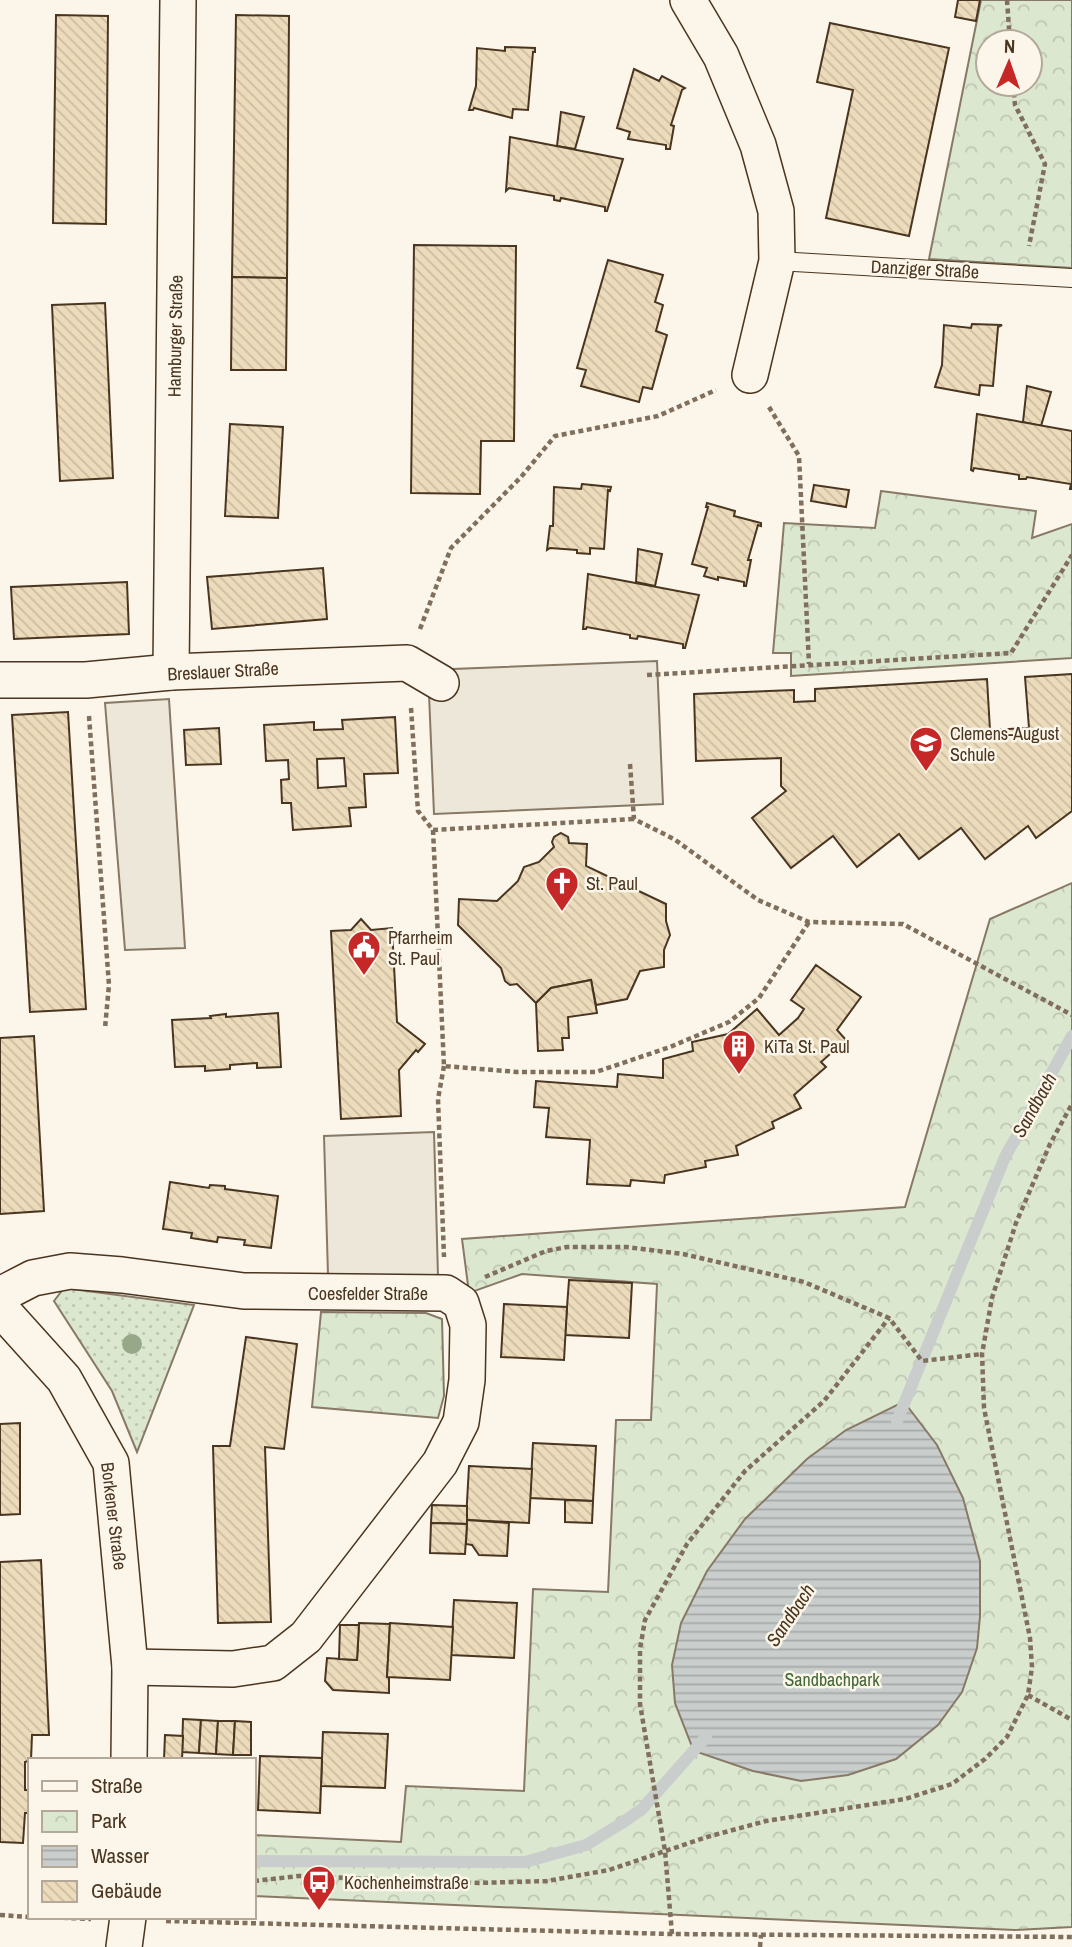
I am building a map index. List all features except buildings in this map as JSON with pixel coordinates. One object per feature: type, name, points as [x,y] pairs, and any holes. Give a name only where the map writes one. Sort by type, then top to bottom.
[{"type":"street","name":"Hamburger Straße","points":[[171,672],[178,0]]},
{"type":"street","points":[[688,0],[721,56],[758,145],[776,211],[777,261],[750,375]]},
{"type":"street","name":"Breslauer Straße","points":[[0,680],[86,680],[171,672],[407,663]]},
{"type":"street","points":[[407,663],[440,683]]},
{"type":"street","name":"Coesfelder Straße","points":[[0,1296],[33,1278],[70,1271],[244,1291],[446,1293],[461,1303],[468,1325],[467,1380],[461,1422],[440,1463],[306,1637],[273,1663],[233,1670],[130,1667]]},
{"type":"street","name":"Borkener Straße","points":[[0,1308],[64,1379],[111,1463],[130,1667],[129,1758]]},
{"type":"lane","name":"Danziger Straße","points":[[777,261],[1072,278]]},
{"type":"path","points":[[1007,0],[1009,28]]},
{"type":"path","points":[[1014,98],[1015,105],[1045,164],[1024,275]]},
{"type":"path","points":[[809,664],[799,456],[750,375],[658,415],[555,436],[521,477],[451,548],[407,663],[418,811],[433,830],[444,1066],[438,1099],[446,1293],[547,1251],[567,1247],[626,1247],[684,1254],[804,1282],[889,1318],[922,1362],[982,1354]]},
{"type":"path","points":[[647,674],[1011,653],[1072,555]]},
{"type":"path","points":[[86,680],[109,985],[106,1028]]},
{"type":"path","points":[[630,764],[634,819]]},
{"type":"path","points":[[433,830],[634,819],[674,839],[758,901],[809,922],[903,924],[1071,1014]]},
{"type":"path","points":[[444,1066],[518,1072],[596,1072],[670,1047],[729,1022],[759,998],[809,922]]},
{"type":"path","points":[[256,1881],[299,1876],[478,1883],[547,1881],[609,1870],[766,1821],[905,1799],[952,1784],[985,1759],[1007,1737],[1028,1695],[1032,1667],[1030,1638],[984,1408],[982,1354],[992,1298],[1016,1223],[1050,1144],[1072,1104]]},
{"type":"path","points":[[672,1934],[665,1851],[640,1704],[640,1649],[645,1620],[687,1544],[745,1471],[824,1401],[889,1318]]},
{"type":"path","points":[[1028,1695],[1072,1720]]},
{"type":"path","points":[[0,1915],[28,1917]]},
{"type":"path","points":[[126,1928],[1072,1937]]},
{"type":"path","points":[[760,1947],[761,1935]]},
{"type":"green space","points":[[981,0],[1072,0],[1072,268],[929,259],[974,35],[974,98],[1044,98],[1044,28],[975,28]]},
{"type":"green space","points":[[881,491],[1036,511],[1032,538],[1072,524],[1072,658],[791,676],[791,653],[773,653],[784,523],[875,528]]},
{"type":"green space","name":"Sandbachpark","points":[[1072,883],[1072,1927],[1015,1930],[256,1896],[256,1835],[401,1842],[406,1786],[524,1791],[533,1589],[608,1592],[616,1420],[651,1420],[657,1284],[522,1274],[469,1293],[462,1239],[905,1207],[990,919]]},
{"type":"green space","points":[[64,1288],[194,1305],[137,1452],[112,1391],[54,1301]]},
{"type":"green space","points":[[321,1312],[426,1313],[442,1319],[444,1396],[438,1418],[312,1407]]},
{"type":"shaded area","points":[[657,661],[663,804],[434,814],[428,670]]},
{"type":"shaded area","points":[[169,699],[185,948],[125,950],[105,703]]},
{"type":"shaded area","points":[[434,1132],[438,1276],[328,1275],[324,1136]]},
{"type":"water","points":[[899,1404],[908,1407],[937,1445],[963,1498],[980,1561],[977,1648],[962,1692],[938,1725],[896,1759],[848,1775],[801,1781],[753,1771],[697,1752],[691,1744],[675,1703],[672,1665],[681,1623],[707,1571],[745,1519],[807,1459],[846,1430]]},
{"type":"waterway","name":"Sandbach","points":[[897,1421],[1005,1157],[1072,1036]]},
{"type":"waterway","name":"Sandbach","points":[[256,1861],[525,1862],[586,1845],[622,1823],[642,1809],[706,1737]]},
{"type":"place","name":"Clemens-August Schule","points":[[926,773]]},
{"type":"place","name":"St. Paul","points":[[562,913]]},
{"type":"place","name":"Pfarrheim St. Paul","points":[[364,977]]},
{"type":"place","name":"KiTa St. Paul","points":[[739,1076]]},
{"type":"place","name":"Kochenheimstraße","points":[[319,1912]]}]
